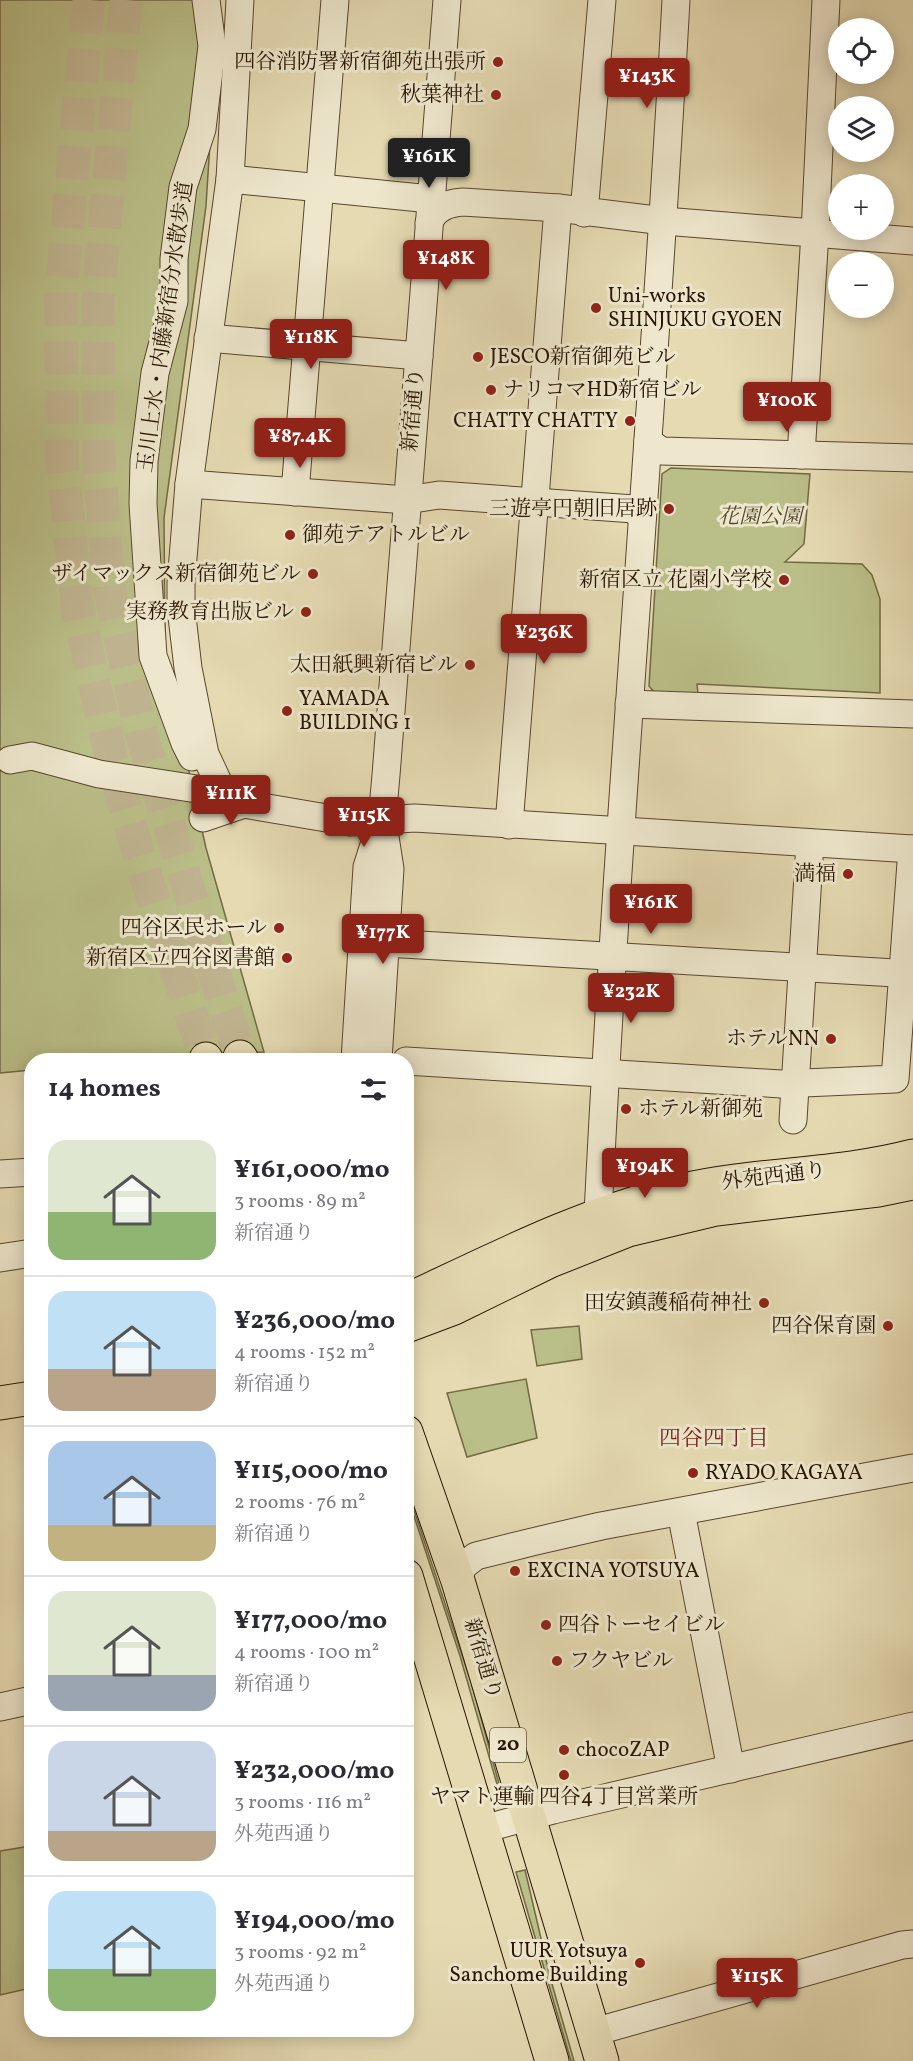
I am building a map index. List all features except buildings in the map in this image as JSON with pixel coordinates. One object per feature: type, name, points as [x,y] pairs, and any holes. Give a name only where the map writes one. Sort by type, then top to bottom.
[{"type":"main road","name":"外苑西通り","points":[[414,1302],[539,1238],[621,1206],[712,1184],[874,1165],[913,1156]]},
{"type":"main road","name":"外苑西通り","points":[[414,1305],[454,1308],[550,1261],[628,1230],[716,1209],[878,1190],[913,1183]]},
{"type":"main road","points":[[0,1403],[24,1399]]},
{"type":"main road","name":"新宿通り","points":[[414,1455],[458,1581],[598,2047]]},
{"type":"main road","name":"20","points":[[414,1607],[552,2061]]},
{"type":"street","name":"玉川上水・内藤新宿分水散歩道","points":[[192,757],[153,656],[143,504],[144,460],[155,373],[174,301],[174,259],[183,187],[202,129],[212,46],[206,0]]},
{"type":"street","points":[[240,0],[230,179],[189,484],[181,583],[183,634],[205,754],[219,784],[238,801],[350,822],[415,818],[913,849],[908,973],[895,1079],[796,1083],[414,1062]]},
{"type":"street","points":[[295,492],[335,0]]},
{"type":"street","name":"新宿通り","points":[[355,1053],[367,867],[382,820],[447,0]]},
{"type":"street","points":[[509,825],[535,502],[571,210],[602,0]]},
{"type":"street","points":[[598,1214],[620,831],[664,221],[676,0]]},
{"type":"street","points":[[801,456],[816,233],[826,0]]},
{"type":"street","points":[[230,179],[320,188],[430,211],[432,216],[452,202],[571,210],[664,221],[913,241]]},
{"type":"street","points":[[208,338],[419,356]]},
{"type":"street","points":[[648,441],[661,451],[913,458]]},
{"type":"street","points":[[189,484],[407,500],[439,495],[634,509],[642,518]]},
{"type":"street","points":[[629,704],[913,714]]},
{"type":"street","points":[[10,760],[32,756],[99,774],[197,789]]},
{"type":"street","name":"新宿通り","points":[[378,1053],[390,869],[382,820]]},
{"type":"street","points":[[793,1120],[810,843]]},
{"type":"street","points":[[386,943],[908,973]]},
{"type":"street","points":[[0,1174],[24,1172]]},
{"type":"street","points":[[0,1258],[24,1254]]},
{"type":"street","points":[[458,1581],[463,1566],[476,1556],[601,1526],[913,1468]]},
{"type":"street","points":[[681,1512],[731,1769]]},
{"type":"street","points":[[0,1707],[24,1702]]},
{"type":"street","points":[[483,1829],[913,1726]]},
{"type":"street","points":[[598,2047],[902,1945],[913,1944]]},
{"type":"green space","points":[[0,0],[219,0],[206,206],[164,518],[165,644],[170,686],[206,848],[264,1052],[24,1053],[24,1071],[0,1073]]},
{"type":"green space","name":"新宿区立 花園小学校","points":[[671,468],[810,474],[804,544],[785,562],[862,564],[872,575],[880,599],[880,693],[697,684],[698,694],[654,692],[649,686],[662,474]]},
{"type":"green space","points":[[579,1326],[582,1359],[537,1366],[531,1330]]},
{"type":"green space","points":[[526,1379],[537,1438],[467,1457],[447,1393]]},
{"type":"green space","points":[[414,1510],[472,1685],[503,1805],[460,1656],[414,1516]]},
{"type":"green space","points":[[24,1847],[24,1990],[0,1995],[0,1851]]},
{"type":"green space","points":[[525,1870],[550,1977],[574,2061],[571,2061],[516,1872]]},
{"type":"tunnel","points":[[89,0],[61,292],[62,463],[78,611],[113,766],[145,875],[204,1053]]},
{"type":"tunnel","points":[[126,0],[98,296],[98,448],[109,587],[141,733],[239,1053]]},
{"type":"place","name":"四谷消防署新宿御苑出張所","points":[[498,62]]},
{"type":"place","name":"秋葉神社","points":[[496,95]]},
{"type":"place","name":"Uni-works SHINJUKU GYOEN","points":[[596,308]]},
{"type":"place","name":"JESCO新宿御苑ビル","points":[[478,357]]},
{"type":"place","name":"ナリコマHD新宿ビル","points":[[491,390]]},
{"type":"place","name":"CHATTY CHATTY","points":[[630,421]]},
{"type":"place","name":"三遊亭円朝旧居跡","points":[[669,509]]},
{"type":"place","name":"御苑テアトルビル","points":[[290,535]]},
{"type":"place","name":"ザイマックス新宿御苑ビル","points":[[313,574]]},
{"type":"place","name":"新宿区立 花園小学校","points":[[784,580]]},
{"type":"place","name":"実務教育出版ビル","points":[[306,612]]},
{"type":"place","name":"太田紙興新宿ビル","points":[[470,665]]},
{"type":"place","name":"YAMADA BUILDING 1","points":[[287,711]]},
{"type":"place","name":"満福","points":[[848,874]]},
{"type":"place","name":"四谷区民ホール","points":[[279,928]]},
{"type":"place","name":"新宿区立四谷図書館","points":[[287,958]]},
{"type":"place","name":"ホテルNN","points":[[831,1039]]},
{"type":"place","name":"ホテル新御苑","points":[[626,1109]]},
{"type":"place","name":"田安鎮護稲荷神社","points":[[764,1303]]},
{"type":"place","name":"四谷保育園","points":[[888,1326]]},
{"type":"place","name":"RYADO KAGAYA","points":[[693,1473]]},
{"type":"place","name":"EXCINA YOTSUYA","points":[[515,1571]]},
{"type":"place","name":"四谷トーセイビル","points":[[546,1625]]},
{"type":"place","name":"フクヤビル","points":[[557,1661]]},
{"type":"place","name":"chocoZAP","points":[[564,1750]]},
{"type":"place","name":"ヤマト運輸 四谷4丁目営業所","points":[[564,1775]]},
{"type":"place","name":"UUR Yotsuya Sanchome Building","points":[[640,1963]]},
{"type":"district","name":"四谷四丁目","points":[[714,1439]]},
{"type":"park label","name":"花園公園","points":[[760,517]]}]
